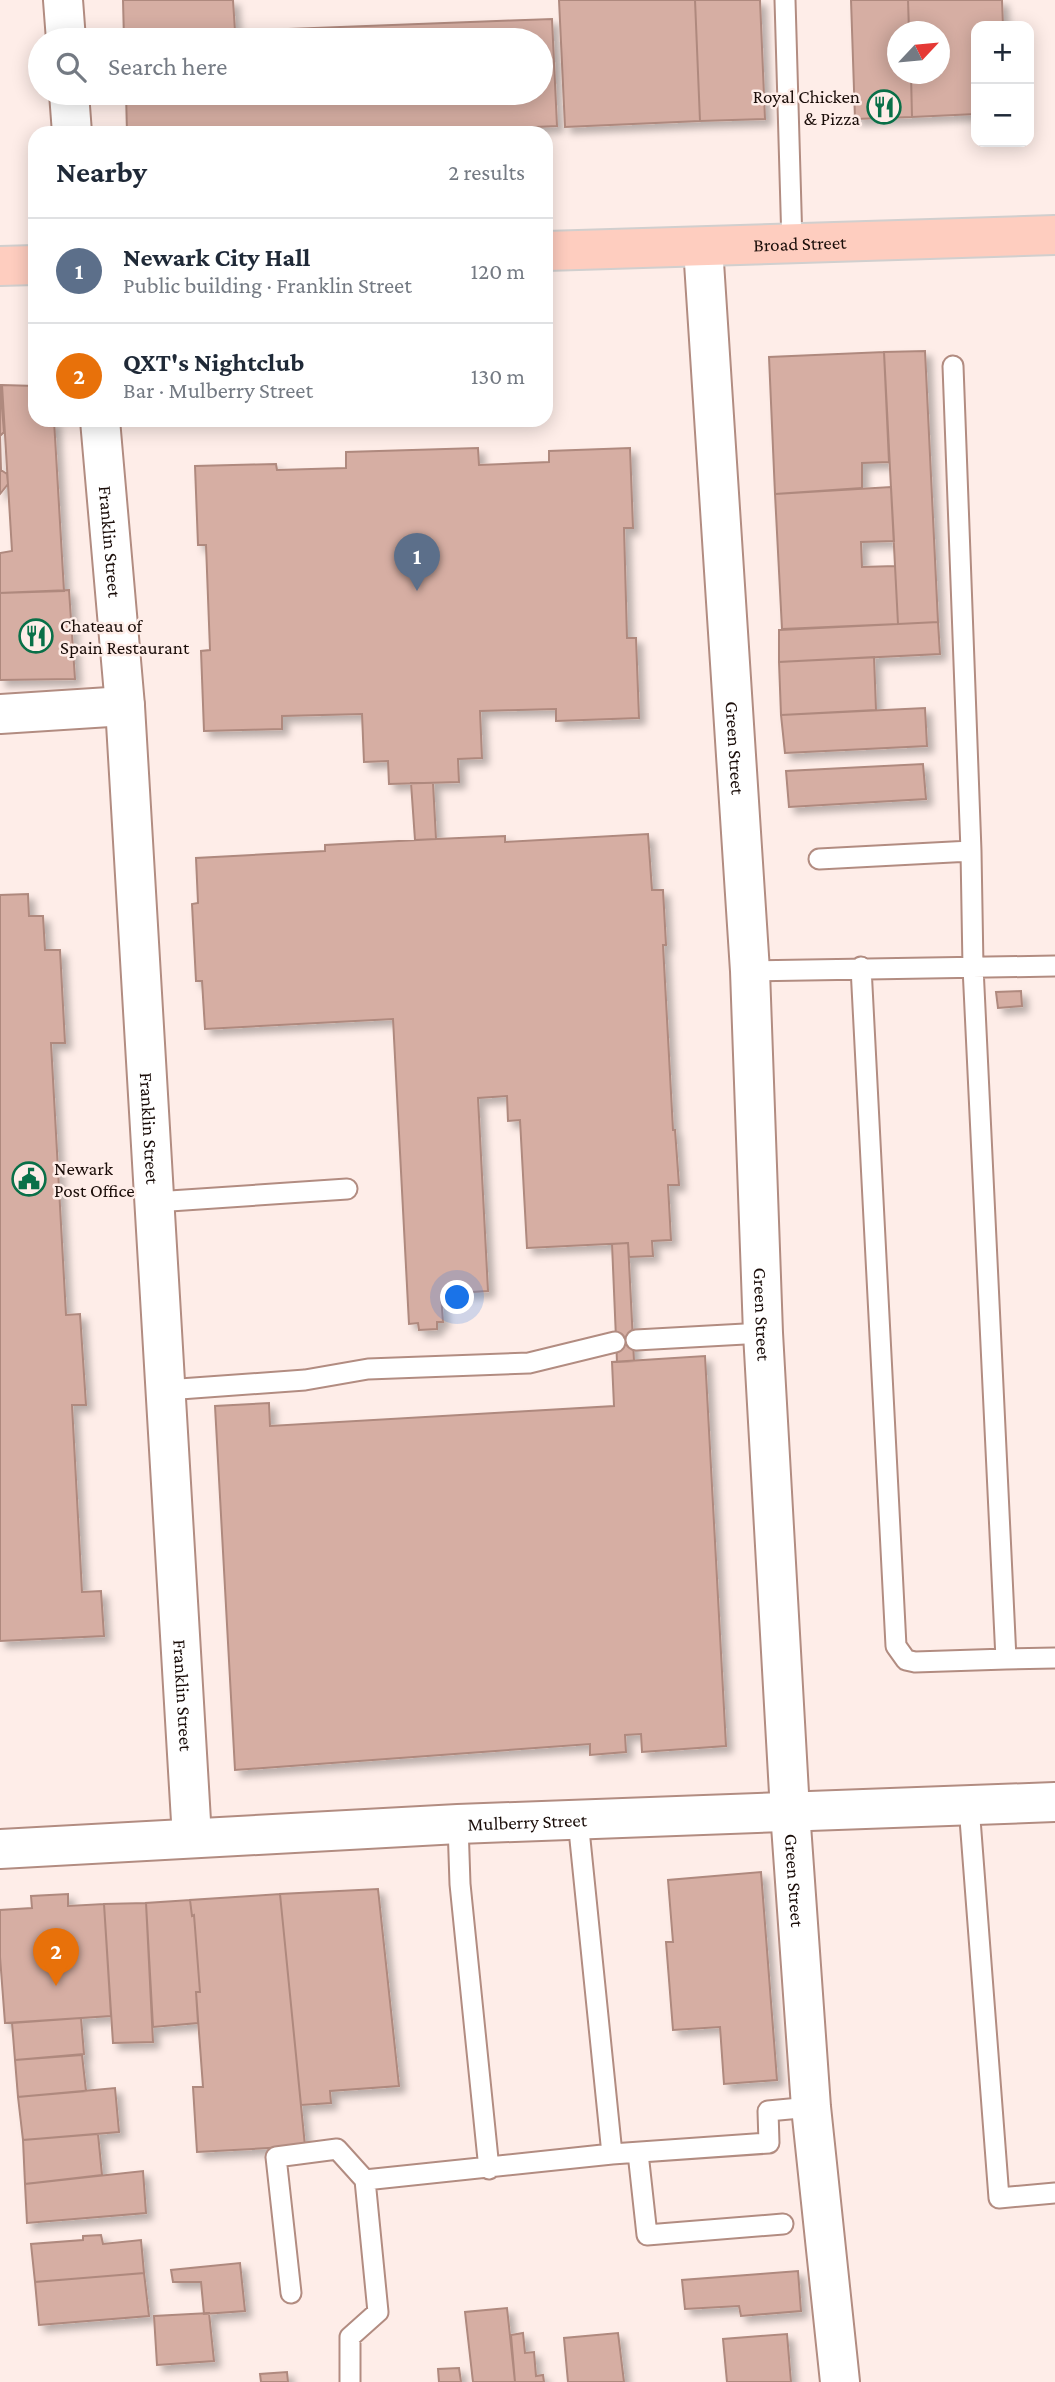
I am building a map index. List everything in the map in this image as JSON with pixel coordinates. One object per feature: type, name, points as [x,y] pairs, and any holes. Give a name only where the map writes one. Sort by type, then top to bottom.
[{"type":"main road","name":"Broad Street","points":[[553,251],[1055,235]]},
{"type":"main road","points":[[0,266],[28,265]]},
{"type":"street","points":[[63,0],[65,28]]},
{"type":"street","points":[[70,105],[71,126]]},
{"type":"street","name":"Green Street","points":[[703,247],[750,971],[763,1334],[790,1811],[811,2106],[841,2382]]},
{"type":"street","name":"Franklin Street","points":[[101,427],[125,706],[192,1838]]},
{"type":"street","points":[[0,714],[125,706]]},
{"type":"street","name":"Mulberry Street","points":[[0,1849],[458,1824],[1055,1802]]},
{"type":"lane","points":[[785,0],[792,244]]},
{"type":"lane","points":[[953,366],[971,851],[972,967],[1006,1659]]},
{"type":"lane","points":[[819,859],[971,851]]},
{"type":"lane","points":[[750,971],[861,967],[1055,966]]},
{"type":"lane","points":[[861,967],[897,1646],[906,1660],[915,1662],[1055,1658]]},
{"type":"lane","points":[[155,1202],[347,1189]]},
{"type":"lane","points":[[636,1340],[763,1334]]},
{"type":"lane","points":[[166,1390],[305,1380],[368,1369],[529,1363],[615,1342]]},
{"type":"lane","points":[[969,1806],[999,2198],[1055,2193]]},
{"type":"lane","points":[[578,1820],[612,2154]]},
{"type":"lane","points":[[458,1824],[460,1884],[489,2169]]},
{"type":"lane","points":[[365,2180],[612,2154],[769,2143],[768,2111],[811,2106]]},
{"type":"lane","points":[[291,2293],[276,2157],[337,2149],[365,2180],[378,2312],[349,2337],[350,2382]]},
{"type":"lane","points":[[638,2153],[647,2235],[783,2224]]},
{"type":"building","points":[[123,0],[233,0],[235,28],[124,28]]},
{"type":"building","points":[[559,0],[695,0],[700,121],[565,127]]},
{"type":"building","points":[[695,0],[760,0],[765,119],[700,121]]},
{"type":"building","points":[[851,0],[908,0],[909,21],[887,21],[887,84],[911,84],[912,117],[855,119]]},
{"type":"building","points":[[908,0],[1002,0],[1003,21],[971,21],[971,114],[912,117],[911,84],[950,84],[950,21],[909,21]]},
{"type":"building","points":[[552,19],[552,28],[314,28]]},
{"type":"building","points":[[553,40],[557,126],[127,126],[126,105],[553,105]]},
{"type":"building","points":[[925,351],[938,622],[898,624],[884,352]]},
{"type":"building","points":[[884,352],[889,462],[862,463],[862,488],[775,494],[769,357]]},
{"type":"building","points":[[0,384],[4,432],[0,436]]},
{"type":"building","points":[[2,385],[28,386],[28,427],[54,427],[64,591],[0,593],[0,553],[12,551]]},
{"type":"building","points":[[0,436],[1,470],[7,474],[8,484],[0,494]]},
{"type":"building","points":[[478,448],[479,465],[549,462],[549,451],[630,448],[633,528],[624,528],[627,638],[636,638],[639,718],[556,721],[556,709],[480,711],[482,758],[458,759],[459,782],[389,784],[388,761],[364,762],[362,714],[282,716],[282,729],[204,731],[201,651],[210,650],[206,545],[198,545],[195,466],[276,464],[277,470],[346,468],[346,452]]},
{"type":"building","points":[[891,487],[894,541],[861,542],[862,567],[895,566],[898,624],[782,629],[775,494]]},
{"type":"building","name":"Chateau of Spain Restaurant","points":[[69,590],[75,679],[0,680],[0,593]]},
{"type":"building","points":[[938,622],[940,654],[779,662],[779,630]]},
{"type":"building","points":[[874,657],[876,710],[781,715],[779,662]]},
{"type":"building","points":[[925,708],[927,746],[785,753],[781,715]]},
{"type":"building","points":[[923,764],[926,799],[789,807],[786,771]]},
{"type":"building","points":[[411,783],[433,783],[436,839],[415,840]]},
{"type":"building","points":[[648,834],[652,890],[663,890],[666,945],[663,945],[673,1130],[679,1185],[668,1185],[671,1240],[652,1241],[653,1256],[629,1257],[628,1243],[527,1248],[520,1120],[508,1121],[507,1096],[478,1098],[488,1291],[441,1294],[443,1322],[437,1322],[437,1329],[419,1330],[418,1323],[409,1324],[393,1019],[205,1029],[202,981],[196,981],[192,904],[198,903],[196,858],[325,851],[325,845],[436,839],[505,836],[505,842]]},
{"type":"building","name":"Newark Post Office","points":[[28,894],[29,916],[43,916],[45,950],[60,950],[65,1043],[51,1043],[66,1315],[80,1314],[86,1405],[72,1405],[82,1592],[101,1591],[104,1636],[0,1641],[0,895]]},
{"type":"building","points":[[1021,991],[1022,1006],[998,1008],[996,992]]},
{"type":"building","points":[[628,1243],[634,1361],[617,1362],[612,1244]]},
{"type":"building","points":[[705,1356],[726,1746],[642,1752],[641,1734],[625,1735],[626,1752],[590,1755],[590,1744],[235,1770],[215,1406],[269,1403],[270,1426],[614,1406],[612,1362]]},
{"type":"building","points":[[761,1872],[777,2080],[724,2084],[720,2027],[673,2030],[666,1942],[673,1942],[668,1880]]},
{"type":"building","points":[[378,1889],[399,2086],[330,2091],[331,2103],[301,2105],[280,1894]]},
{"type":"building","points":[[68,1894],[68,1906],[104,1904],[111,2016],[5,2023],[0,1910],[32,1908],[31,1896]]},
{"type":"building","points":[[280,1894],[305,2146],[197,2152],[193,2087],[203,2087],[196,1992],[200,1992],[194,1915],[192,1916],[190,1900]]},
{"type":"building","points":[[190,1900],[192,1916],[194,1915],[200,1992],[196,1992],[198,2023],[153,2027],[146,1903]]},
{"type":"building","points":[[146,1903],[153,2042],[113,2043],[104,1904]]},
{"type":"building","points":[[81,2018],[84,2054],[15,2060],[12,2023]]},
{"type":"building","points":[[82,2055],[86,2091],[18,2097],[15,2060]]},
{"type":"building","points":[[115,2088],[119,2132],[23,2140],[18,2097]]},
{"type":"building","points":[[98,2134],[102,2175],[25,2184],[23,2140]]},
{"type":"building","points":[[143,2171],[146,2213],[27,2223],[25,2184]]},
{"type":"building","points":[[101,2235],[103,2244],[141,2240],[144,2273],[35,2282],[31,2244],[83,2240],[83,2236]]},
{"type":"building","points":[[240,2263],[245,2311],[204,2314],[201,2282],[173,2282],[171,2270]]},
{"type":"building","points":[[798,2271],[801,2311],[741,2316],[739,2306],[685,2309],[682,2280]]},
{"type":"building","points":[[144,2273],[149,2316],[39,2325],[35,2282]]},
{"type":"building","points":[[507,2308],[515,2382],[473,2382],[465,2312]]},
{"type":"building","points":[[209,2313],[214,2361],[157,2365],[154,2316]]},
{"type":"building","points":[[523,2333],[525,2353],[534,2352],[536,2376],[543,2375],[544,2382],[515,2382],[511,2335]]},
{"type":"building","points":[[618,2333],[624,2382],[568,2382],[564,2338]]},
{"type":"building","points":[[787,2334],[791,2382],[727,2382],[723,2339]]},
{"type":"building","points":[[459,2368],[461,2382],[439,2382],[438,2369]]},
{"type":"building","points":[[287,2372],[288,2382],[261,2382],[260,2374]]},
{"type":"place","name":"Royal Chicken & Pizza","points":[[884,107]]},
{"type":"place","name":"Newark City Hall","points":[[417,591]]},
{"type":"place","name":"Chateau of Spain Restaurant","points":[[36,636]]},
{"type":"place","name":"Newark Post Office","points":[[29,1179]]},
{"type":"place","name":"QXT's Nightclub","points":[[56,1986]]}]
